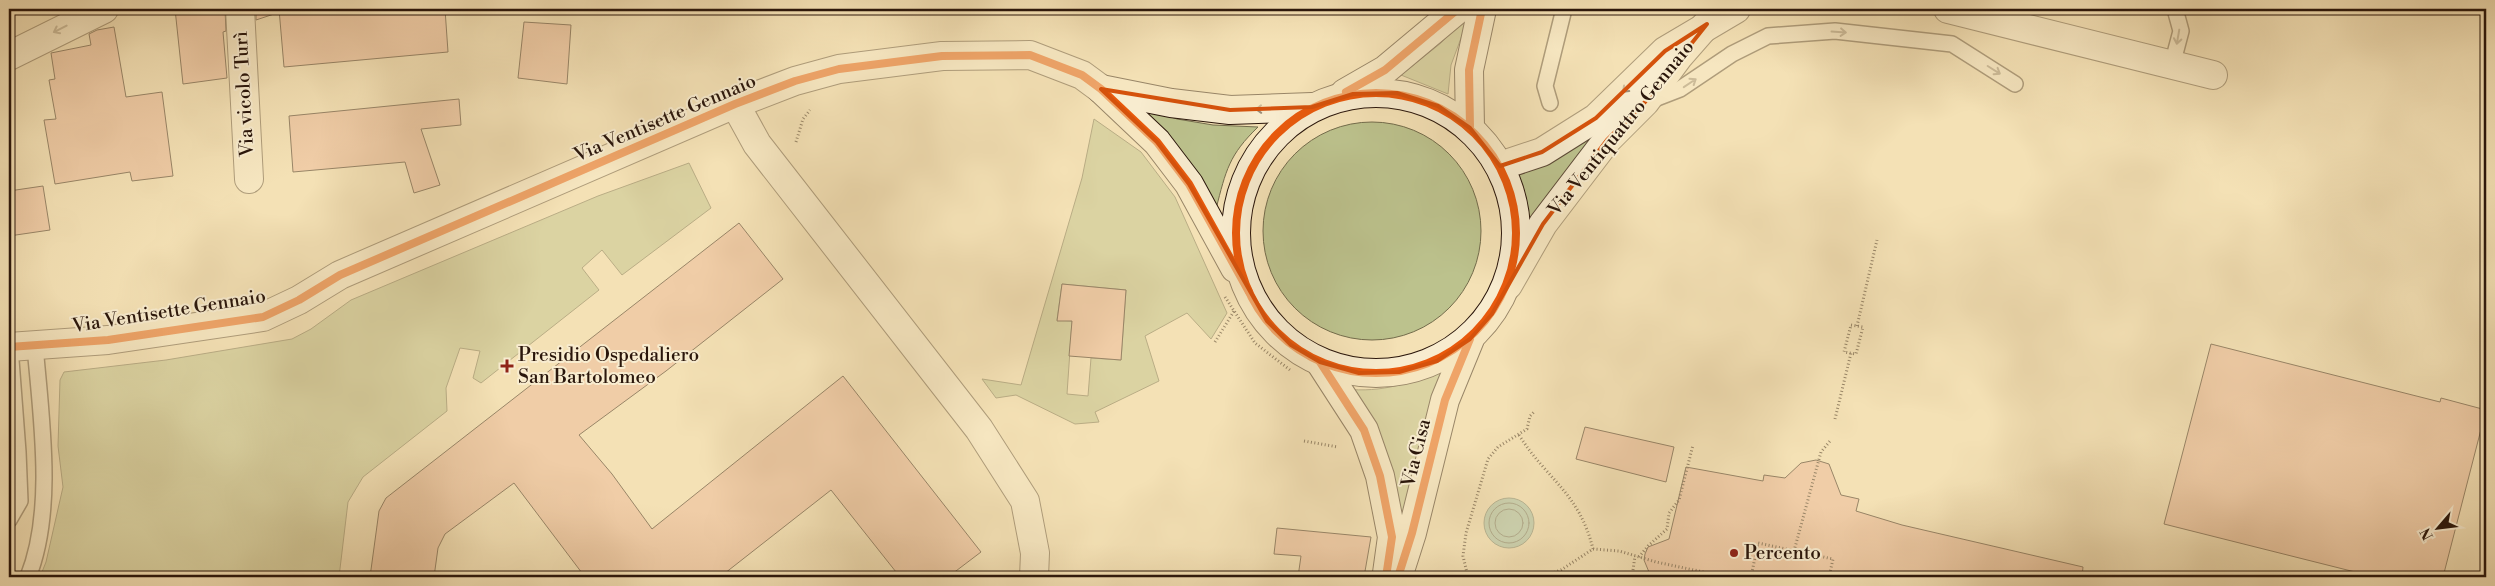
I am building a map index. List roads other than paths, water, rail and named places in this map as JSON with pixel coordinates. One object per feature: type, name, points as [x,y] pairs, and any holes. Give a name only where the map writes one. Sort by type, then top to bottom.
[{"type":"street","points":[[9,56],[104,9]]},
{"type":"street","name":"Via vicolo Turì","points":[[240,9],[249,179]]},
{"type":"street","points":[[1321,104],[1353,94],[1397,93],[1438,106],[1470,128],[1500,166],[1515,205],[1517,246],[1508,285],[1492,314],[1470,338],[1437,361],[1399,372],[1358,373],[1320,362],[1291,345],[1267,321],[1234,300],[1238,208],[1252,167],[1277,133],[1321,104],[1386,70],[1458,9]]},
{"type":"street","points":[[1470,128],[1469,70],[1482,9]]},
{"type":"street","name":"Via Ventiquattro Gennaio","points":[[1500,166],[1542,152],[1596,118],[1664,51],[1706,24],[1736,9]]},
{"type":"street","points":[[1948,9],[2213,75]]},
{"type":"street","name":"Via Ventiquattro Gennaio","points":[[1508,285],[1544,224],[1607,140],[1645,102],[1679,56],[1706,24]]},
{"type":"street","name":"Via Ventisette Gennaio","points":[[18,347],[108,340],[263,316],[299,300],[340,275],[735,104],[795,81],[839,69],[942,56],[1030,55],[1082,75],[1101,89],[1157,142],[1189,184],[1234,300]]},
{"type":"street","name":"Via Ventisette Gennaio","points":[[1101,89],[1230,110],[1321,104]]},
{"type":"street","points":[[735,104],[757,144],[979,429],[1020,493],[1025,501],[1035,553],[1034,577]]},
{"type":"street","name":"Via Cisa","points":[[1398,577],[1412,534],[1445,400],[1470,338]]},
{"type":"street","name":"Via Cisa","points":[[1320,362],[1364,430],[1380,476],[1392,537],[1386,577]]},
{"type":"lane","points":[[1550,103],[1545,86],[1564,9]]},
{"type":"lane","points":[[2172,65],[2180,31],[2175,9]]},
{"type":"lane","points":[[1645,102],[1680,89],[1732,54],[1768,36],[1835,31],[1952,44],[2015,84]]},
{"type":"lane","points":[[9,520],[20,501],[18,347]]},
{"type":"lane","points":[[18,347],[45,475],[36,558],[28,577]]},
{"type":"water","points":[[1514,498],[1527,505],[1533,513],[1533,533],[1527,541],[1519,547],[1504,548],[1491,541],[1485,533],[1484,518],[1491,505],[1499,499]]},
{"type":"place","name":"Presidio Ospedaliero San Bartolomeo","points":[[507,366]]},
{"type":"place","name":"Percento","points":[[1734,553]]}]
